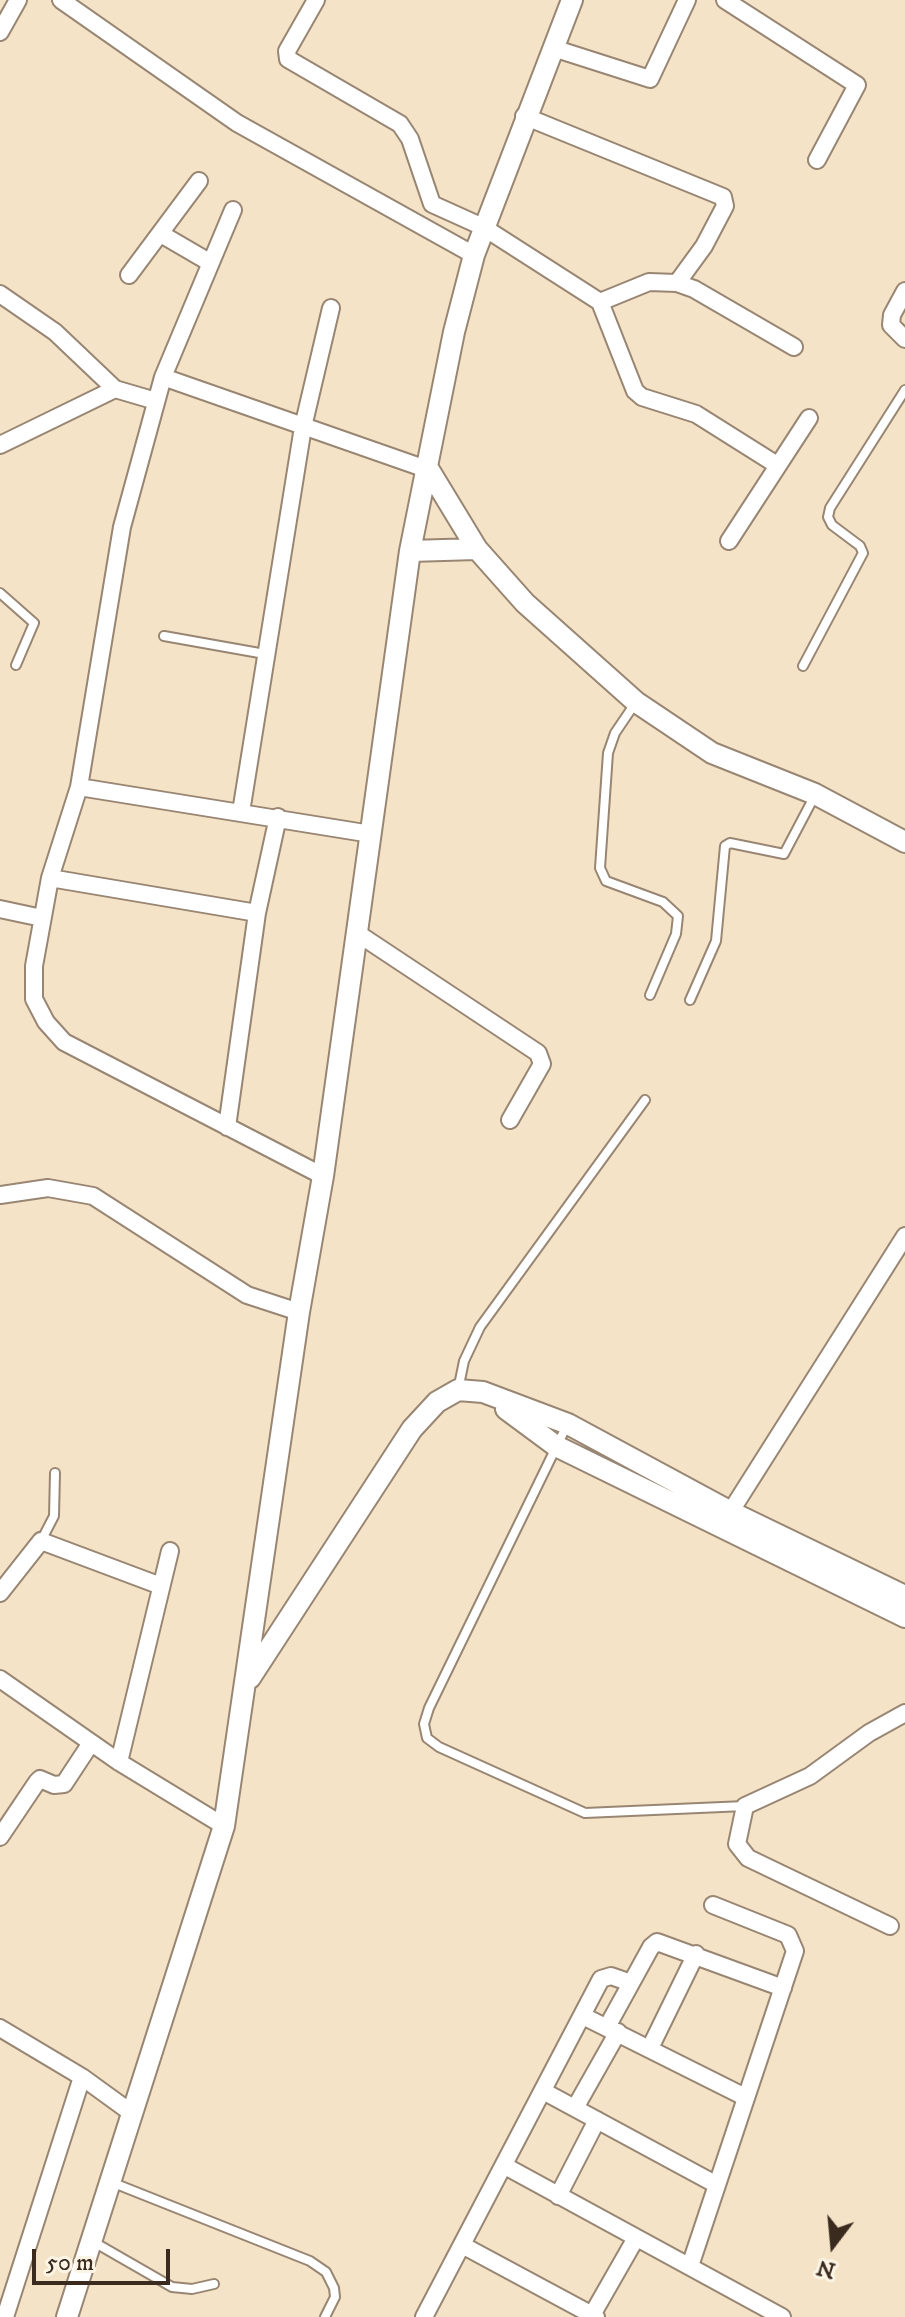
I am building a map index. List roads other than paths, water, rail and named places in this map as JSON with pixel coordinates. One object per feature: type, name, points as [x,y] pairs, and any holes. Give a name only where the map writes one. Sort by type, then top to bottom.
[{"type":"street","points":[[0,32],[18,0]]},
{"type":"street","points":[[61,0],[237,123],[474,255]]},
{"type":"street","points":[[316,0],[287,51],[288,59],[393,118],[410,139],[432,204],[483,227],[600,302],[635,391],[642,397],[696,414],[777,465]]},
{"type":"street","points":[[67,2317],[224,1826],[299,1312],[323,1176],[410,551],[429,470],[454,332],[474,255],[524,116],[572,0]]},
{"type":"street","points":[[553,48],[650,79],[687,0]]},
{"type":"street","points":[[725,0],[857,85],[817,160]]},
{"type":"street","points":[[524,116],[723,197],[725,206],[711,233],[677,283]]},
{"type":"street","points":[[129,275],[199,181]]},
{"type":"street","points":[[233,210],[163,377],[122,527],[79,787],[50,878],[42,918],[34,966],[34,999],[46,1022],[64,1042],[323,1176]]},
{"type":"street","points":[[161,234],[209,262]]},
{"type":"street","points":[[600,302],[649,282],[677,283],[694,289],[794,347]]},
{"type":"street","points":[[905,291],[891,325],[905,339]]},
{"type":"street","points":[[0,294],[55,332],[115,389],[156,401]]},
{"type":"street","points":[[241,812],[303,427],[331,308]]},
{"type":"street","points":[[163,377],[254,406],[303,427],[429,470],[477,549],[525,603],[636,702],[712,753],[815,794],[905,842]]},
{"type":"street","points":[[0,445],[115,389]]},
{"type":"street","points":[[729,541],[809,418]]},
{"type":"street","points":[[410,551],[477,549]]},
{"type":"street","points":[[79,787],[371,834]]},
{"type":"street","points":[[227,1127],[257,913],[278,817]]},
{"type":"street","points":[[50,878],[257,913]]},
{"type":"street","points":[[0,909],[42,918]]},
{"type":"street","points":[[357,933],[538,1053],[542,1064],[510,1120]]},
{"type":"street","points":[[0,1195],[48,1188],[93,1196],[247,1295],[299,1312]]},
{"type":"street","points":[[726,1519],[905,1236]]},
{"type":"street","points":[[246,1684],[412,1429],[437,1402],[458,1390],[483,1392],[568,1424],[726,1519],[905,1617]]},
{"type":"street","points":[[483,1392],[556,1446],[905,1596]]},
{"type":"street","points":[[0,1593],[41,1541],[161,1586]]},
{"type":"street","points":[[119,1762],[170,1551]]},
{"type":"street","points":[[0,1679],[119,1762],[224,1826]]},
{"type":"street","points":[[890,1926],[739,1850],[737,1836],[745,1806],[810,1776],[869,1733],[905,1713]]},
{"type":"street","points":[[0,1837],[37,1782],[40,1779],[54,1785],[64,1784],[91,1743]]},
{"type":"street","points":[[690,2266],[795,1951],[788,1935],[713,1905]]},
{"type":"street","points":[[575,2108],[631,1983],[657,1942],[783,1988]]},
{"type":"street","points":[[650,2048],[696,1954]]},
{"type":"street","points":[[424,2317],[607,1975],[631,1983]]},
{"type":"street","points":[[583,2016],[745,2097]]},
{"type":"street","points":[[0,2028],[82,2077],[133,2114]]},
{"type":"street","points":[[5,2317],[82,2077]]},
{"type":"street","points":[[543,2091],[717,2185]]},
{"type":"street","points":[[558,2196],[597,2120]]},
{"type":"street","points":[[505,2166],[782,2317]]},
{"type":"street","points":[[462,2245],[594,2316],[636,2238]]},
{"type":"lane","points":[[803,666],[863,553],[860,546],[832,525],[828,517],[830,508],[905,390]]},
{"type":"lane","points":[[0,593],[34,623],[16,665]]},
{"type":"lane","points":[[164,636],[265,654]]},
{"type":"lane","points":[[636,702],[615,733],[608,753],[600,868],[606,881],[663,902],[678,916],[676,934],[650,995]]},
{"type":"lane","points":[[690,1000],[716,941],[725,846],[730,843],[784,854],[815,794]]},
{"type":"lane","points":[[458,1390],[464,1361],[480,1327],[645,1100]]},
{"type":"lane","points":[[568,1424],[429,1708],[424,1724],[427,1738],[479,1766],[585,1813],[745,1806]]},
{"type":"lane","points":[[41,1541],[54,1516],[55,1473]]},
{"type":"lane","points":[[111,2182],[310,2261],[326,2272],[334,2288],[335,2297],[325,2317]]},
{"type":"lane","points":[[92,2241],[172,2287],[192,2289],[214,2284]]}]
